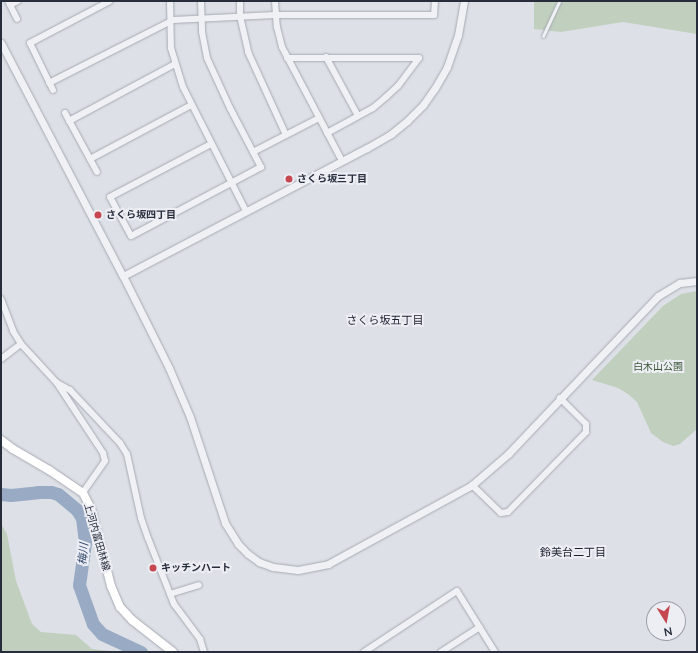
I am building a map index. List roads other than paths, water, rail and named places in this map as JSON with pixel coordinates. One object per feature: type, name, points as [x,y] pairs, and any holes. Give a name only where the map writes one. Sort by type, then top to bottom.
[{"type":"main road","name":"上河内富田林線","points":[[1,440],[83,493],[91,509],[110,586],[120,607],[132,620],[173,652]]},
{"type":"street","points":[[17,19],[9,3],[18,1]]},
{"type":"street","points":[[53,90],[30,43],[110,1]]},
{"type":"street","points":[[170,1],[171,48],[175,64],[191,105],[246,211]]},
{"type":"street","points":[[201,1],[200,18],[207,58],[230,108],[261,167],[131,236],[110,197],[211,144]]},
{"type":"street","points":[[240,1],[240,16],[248,52],[286,135]]},
{"type":"street","points":[[275,1],[275,15],[282,47],[342,161]]},
{"type":"street","points":[[49,82],[170,22],[200,18],[275,15],[434,15],[435,1]]},
{"type":"street","points":[[123,276],[391,134],[423,105],[447,67],[458,35],[464,1]]},
{"type":"street","points":[[1,43],[123,276],[181,394],[225,523],[238,544],[259,562],[273,567],[292,570],[313,569],[328,564],[472,485],[508,454],[658,296],[680,283],[697,281]]},
{"type":"street","points":[[326,57],[358,116]]},
{"type":"street","points":[[287,58],[419,58],[398,86],[373,108],[327,133]]},
{"type":"street","points":[[69,121],[175,64]]},
{"type":"street","points":[[90,159],[191,105]]},
{"type":"street","points":[[65,113],[97,172]]},
{"type":"street","points":[[253,152],[319,118]]},
{"type":"street","points":[[1,299],[13,331],[21,344],[57,383],[104,452],[105,461],[83,493]]},
{"type":"street","points":[[1,359],[21,344]]},
{"type":"street","points":[[57,383],[70,390],[120,443],[127,454],[141,518],[170,594],[178,611],[200,639],[204,652]]},
{"type":"street","points":[[472,485],[501,513],[508,512],[586,432],[586,424],[560,398]]},
{"type":"street","points":[[170,594],[198,585]]},
{"type":"street","points":[[364,652],[457,591],[495,652]]},
{"type":"street","points":[[441,652],[480,627]]},
{"type":"lane","points":[[543,36],[559,1]]},
{"type":"waterway","name":"梅川","points":[[1,494],[11,495],[51,492],[58,494],[77,510],[82,518],[85,543],[79,585],[93,624],[102,634],[141,652]]},
{"type":"place","name":"さくら坂三丁目","points":[[289,179]]},
{"type":"place","name":"さくら坂四丁目","points":[[98,215]]},
{"type":"place","name":"キッチンハート","points":[[153,568]]},
{"type":"district","name":"さくら坂五丁目","points":[[385,320]]},
{"type":"district","name":"鈴美台二丁目","points":[[573,552]]},
{"type":"park label","name":"白木山公園","points":[[658,367]]}]
